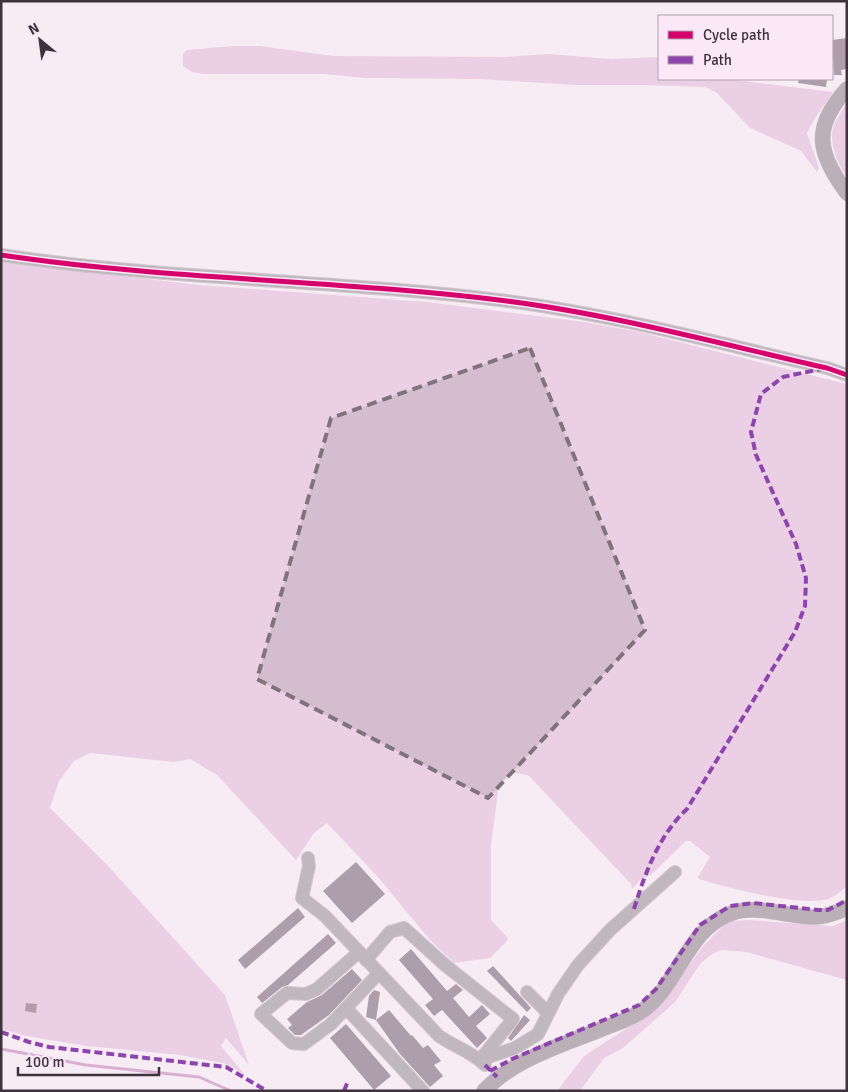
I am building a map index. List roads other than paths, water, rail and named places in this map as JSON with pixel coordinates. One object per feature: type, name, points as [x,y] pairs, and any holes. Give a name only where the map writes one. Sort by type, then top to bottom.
[{"type":"main road","points":[[845,90],[825,118],[821,136],[827,160],[847,193]]},
{"type":"main road","points":[[484,1091],[497,1077],[528,1059],[644,1010],[663,991],[702,930],[717,920],[734,912],[757,910],[814,917],[830,916],[847,908]]},
{"type":"lane","points":[[1,255],[181,274],[507,302],[630,323],[827,368],[847,375]]},
{"type":"lane","points":[[308,858],[309,866],[302,898],[324,916],[439,1036],[483,1063]]},
{"type":"lane","points":[[483,1063],[515,1048],[538,1034],[548,1013],[578,965],[610,930],[675,872]]},
{"type":"lane","points":[[379,973],[331,1024],[304,1044],[292,1043],[261,1014],[288,993],[306,994],[317,989],[363,956],[390,932],[404,928],[445,965],[513,1019],[483,1063]]},
{"type":"lane","points":[[527,992],[548,1013]]},
{"type":"lane","points":[[346,1008],[423,1091]]},
{"type":"waterway","points":[[1,1049],[86,1065],[199,1077],[231,1091]]}]
